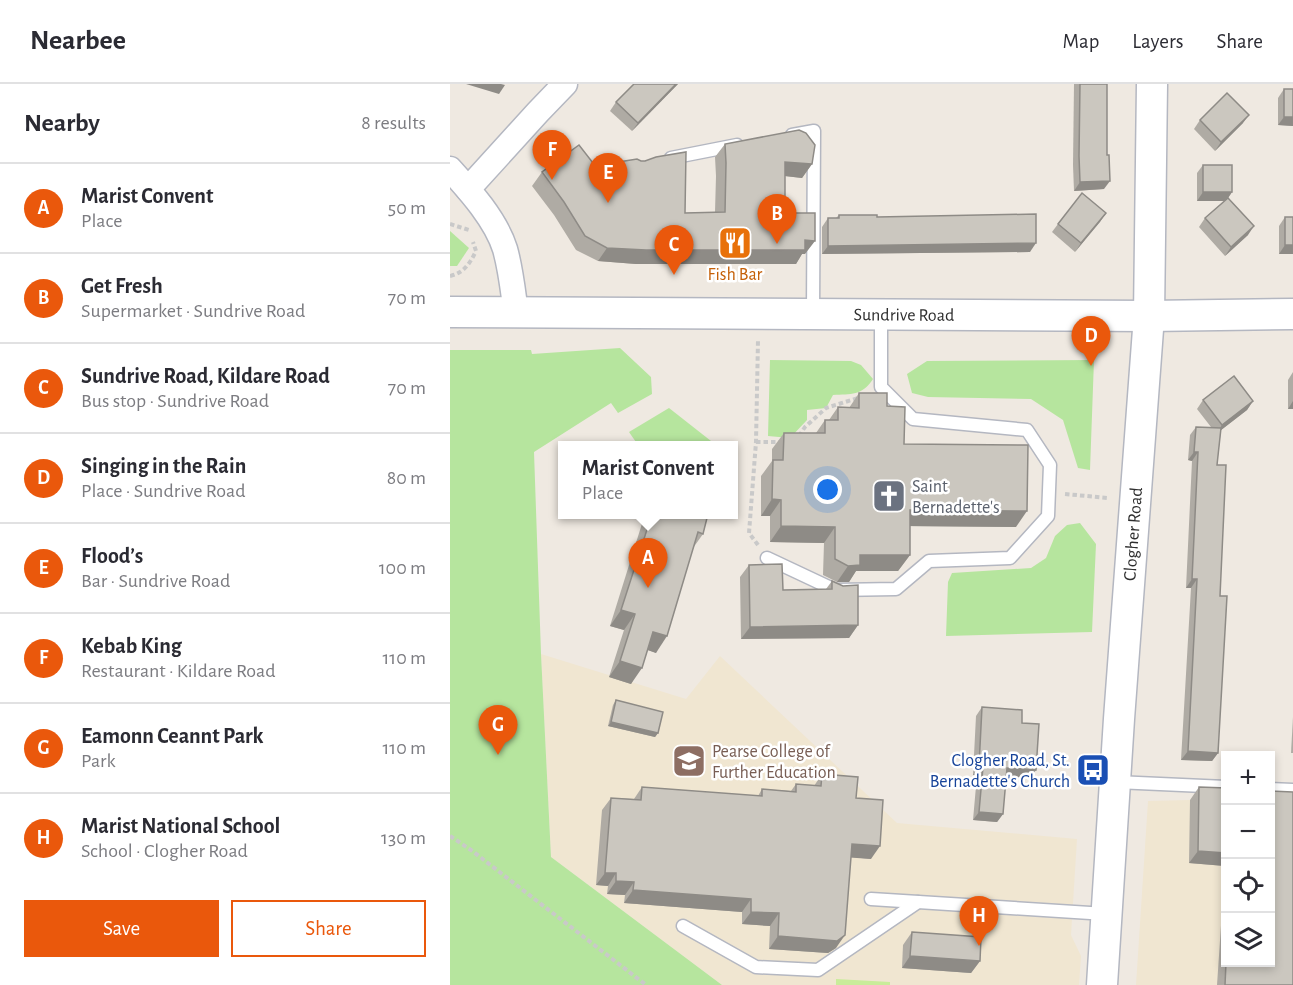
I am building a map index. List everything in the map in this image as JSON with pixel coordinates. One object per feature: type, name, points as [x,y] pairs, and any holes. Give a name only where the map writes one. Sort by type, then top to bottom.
[{"type":"street","points":[[468,189],[565,84]]},
{"type":"street","name":"Clogher Road","points":[[1102,985],[1149,316],[1152,84]]},
{"type":"street","points":[[450,170],[468,189],[494,227],[504,249],[516,313]]},
{"type":"street","name":"Sundrive Road","points":[[450,312],[1149,316],[1293,314]]},
{"type":"lane","points":[[781,137],[814,131],[813,314]]},
{"type":"lane","points":[[656,160],[747,144]]},
{"type":"lane","points":[[767,558],[835,590],[896,589],[929,561],[1010,558],[1048,516],[1050,465],[1027,430],[913,419],[881,387],[880,315]]},
{"type":"lane","points":[[1115,782],[1221,787]]},
{"type":"lane","points":[[1275,789],[1293,790]]},
{"type":"lane","points":[[870,899],[1107,914]]},
{"type":"lane","points":[[683,926],[756,967],[818,970],[918,902]]},
{"type":"path","points":[[450,224],[470,230]]},
{"type":"path","points":[[450,276],[454,276],[468,265],[476,251],[473,241]]},
{"type":"path","points":[[757,361],[756,442],[749,533],[767,558]]},
{"type":"path","points":[[795,442],[805,427],[826,408],[852,401],[881,387]]},
{"type":"path","points":[[756,442],[785,442]]},
{"type":"path","points":[[450,836],[646,985]]},
{"type":"shaded area","name":"Pearse College of Further Education","points":[[541,654],[686,699],[720,656],[897,823],[1077,839],[1071,935],[1081,956],[1079,985],[722,985],[551,857]]},
{"type":"shaded area","points":[[1148,801],[1221,801],[1221,967],[1275,967],[1293,985],[1136,985]]},
{"type":"green space","points":[[450,231],[469,248],[457,266],[450,266]]},
{"type":"green space","points":[[620,348],[651,377],[652,394],[618,413],[611,403],[534,452],[551,857],[722,985],[450,985],[450,350],[531,350],[532,354]]},
{"type":"green space","points":[[770,360],[851,361],[861,365],[873,379],[865,389],[860,391],[833,395],[826,408],[807,410],[807,420],[790,438],[768,436]]},
{"type":"green space","points":[[1094,360],[1090,470],[1078,468],[1063,420],[1031,399],[928,397],[912,393],[907,374],[927,361]]},
{"type":"green space","points":[[669,408],[711,441],[635,441],[629,432]]},
{"type":"green space","points":[[1080,523],[1096,544],[1092,632],[946,636],[948,582],[952,573],[1031,568],[1046,558],[1055,536],[1067,525]]},
{"type":"green space","points":[[836,979],[890,982],[890,985],[836,985]]},
{"type":"building","points":[[634,84],[676,84],[638,123],[616,102]]},
{"type":"building","points":[[1080,84],[1107,84],[1107,155],[1109,155],[1110,181],[1080,182]]},
{"type":"building","points":[[1284,89],[1293,89],[1293,117],[1284,117]]},
{"type":"building","points":[[1227,93],[1249,115],[1221,142],[1200,120]]},
{"type":"building","points":[[799,130],[806,133],[815,145],[812,164],[785,162],[785,213],[815,213],[815,241],[805,240],[805,250],[607,248],[585,236],[542,172],[579,145],[600,172],[606,164],[637,159],[645,161],[686,152],[685,213],[725,212],[725,144]]},
{"type":"building","points":[[1203,165],[1232,165],[1232,192],[1203,192]]},
{"type":"building","points":[[1082,193],[1106,213],[1081,243],[1058,224]]},
{"type":"building","points":[[1228,198],[1254,226],[1231,247],[1205,218]]},
{"type":"building","points":[[1036,214],[1036,243],[828,246],[828,218],[839,218],[839,215],[877,215],[877,217]]},
{"type":"building","points":[[1285,217],[1293,217],[1293,245],[1285,245]]},
{"type":"building","points":[[1234,376],[1253,401],[1222,425],[1203,400]]},
{"type":"building","name":"Saint Bernadette's","points":[[859,393],[887,393],[887,406],[905,407],[904,444],[1028,445],[1027,511],[910,510],[910,555],[860,555],[860,565],[848,566],[835,559],[835,527],[781,526],[781,500],[772,499],[773,460],[783,460],[784,433],[825,433],[825,420],[838,420],[838,407],[859,408]]},
{"type":"building","points":[[1196,427],[1221,428],[1217,465],[1226,465],[1220,596],[1227,596],[1218,753],[1188,751],[1197,579],[1192,579],[1198,452],[1194,452]]},
{"type":"building","points":[[650,519],[707,519],[703,534],[698,532],[667,636],[653,632],[642,668],[620,661],[635,614],[621,610]]},
{"type":"building","points":[[782,564],[783,590],[832,589],[832,581],[843,586],[858,585],[858,625],[750,627],[749,565]]},
{"type":"building","points":[[616,700],[663,712],[658,733],[611,722]]},
{"type":"building","points":[[982,707],[1022,710],[1022,723],[1039,724],[1036,770],[1007,768],[1003,814],[979,812],[983,767],[979,766]]},
{"type":"building","points":[[822,774],[858,777],[856,798],[883,800],[880,846],[852,844],[845,935],[837,941],[778,936],[779,913],[751,912],[751,899],[633,890],[634,882],[616,881],[616,873],[605,873],[611,798],[641,800],[642,787],[762,796],[762,789],[796,792],[796,784],[821,786]]},
{"type":"building","points":[[1199,787],[1221,788],[1221,853],[1198,851]]},
{"type":"building","points":[[1275,791],[1293,792],[1293,985],[1225,985],[1226,967],[1275,967]]},
{"type":"building","points":[[912,932],[981,937],[980,961],[910,956]]},
{"type":"place","name":"Kebab King","points":[[552,180]]},
{"type":"place","name":"Flood’s","points":[[608,203]]},
{"type":"place","name":"Fish Bar","points":[[735,243]]},
{"type":"place","name":"Get Fresh","points":[[777,244]]},
{"type":"place","name":"Sundrive Road, Kildare Road","points":[[674,275]]},
{"type":"place","name":"Singing in the Rain","points":[[1091,366]]},
{"type":"place","name":"Saint Bernadette's","points":[[889,496]]},
{"type":"place","name":"Marist Convent","points":[[648,588]]},
{"type":"place","name":"Eamonn Ceannt Park","points":[[498,755]]},
{"type":"place","name":"Pearse College of Further Education","points":[[689,761]]},
{"type":"place","name":"Clogher Road, St. Bernadette's Church","points":[[1093,770]]},
{"type":"place","name":"Marist National School","points":[[979,946]]}]
